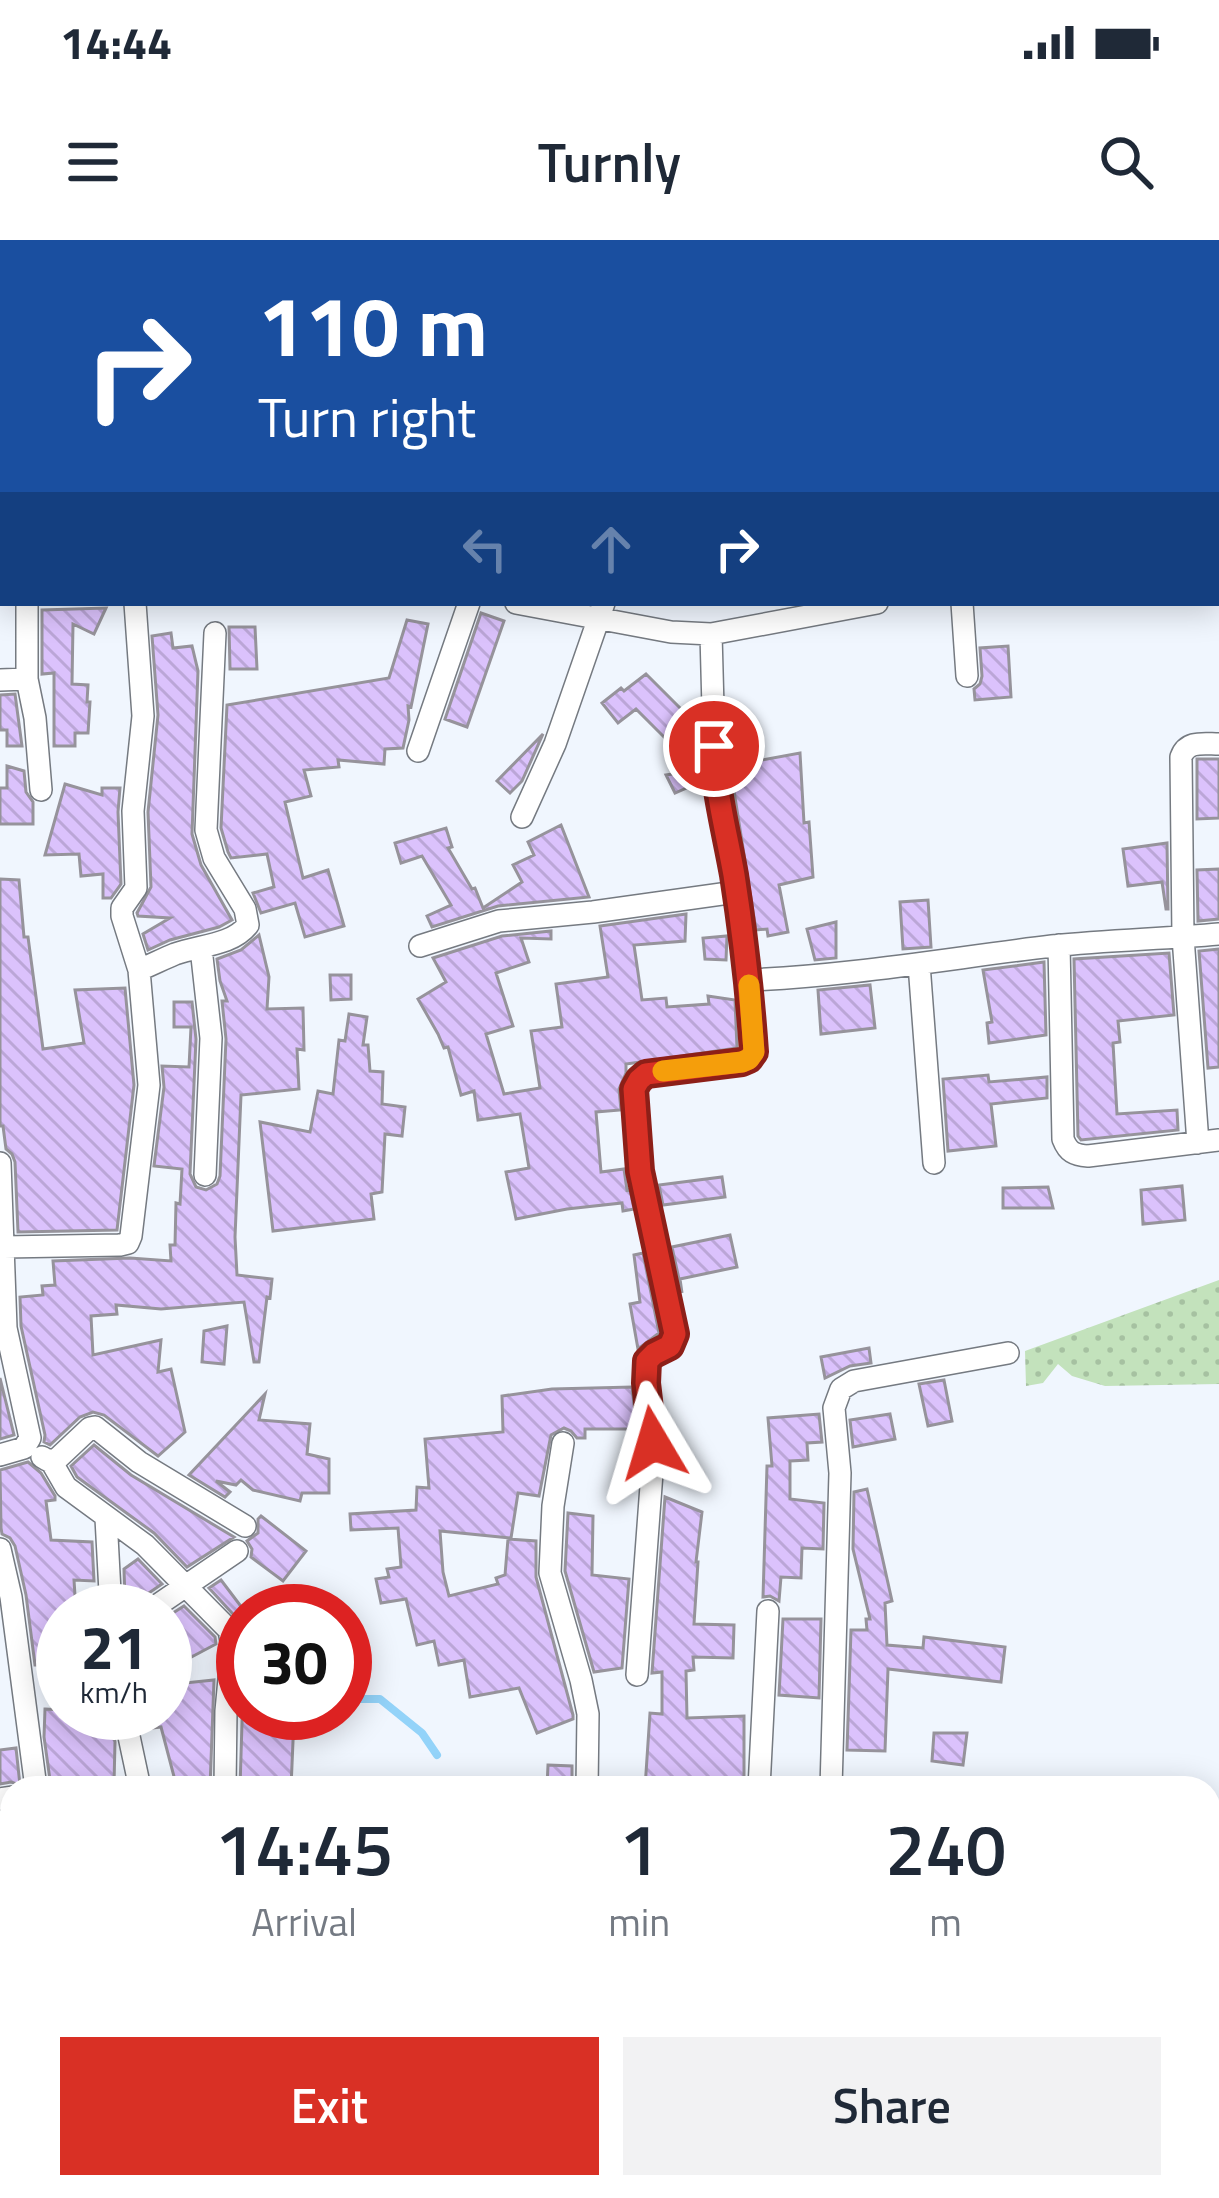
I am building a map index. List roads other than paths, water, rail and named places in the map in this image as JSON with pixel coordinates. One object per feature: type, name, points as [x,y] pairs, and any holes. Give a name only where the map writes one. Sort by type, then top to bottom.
[{"type":"street","points":[[27,606],[27,679],[40,790]]},
{"type":"street","points":[[4,1246],[120,1245],[131,1236],[149,1085],[139,970],[122,908],[136,888],[133,811],[143,706],[135,606]]},
{"type":"street","points":[[418,751],[468,606]]},
{"type":"street","points":[[529,606],[601,611],[671,632],[711,634],[862,606]]},
{"type":"street","points":[[962,606],[967,676]]},
{"type":"street","points":[[523,817],[555,744],[601,611]]},
{"type":"street","points":[[139,970],[237,935],[248,925],[244,909],[214,858],[206,830],[215,633]]},
{"type":"street","points":[[637,1675],[653,1460],[647,1361],[670,1346],[675,1334],[640,1171],[634,1089],[646,1074],[742,1062],[754,1052],[736,892],[715,782],[711,634]]},
{"type":"street","points":[[0,680],[27,679]]},
{"type":"street","points":[[1059,945],[1067,1150],[1088,1156],[1209,1142],[1183,937],[1181,757],[1190,745],[1219,743]]},
{"type":"street","points":[[420,946],[499,921],[736,892]]},
{"type":"street","points":[[748,980],[1059,945],[1219,934]]},
{"type":"street","points":[[201,948],[211,1038],[205,1175]]},
{"type":"street","points":[[919,964],[934,1163]]},
{"type":"street","points":[[0,1163],[6,1328],[29,1430],[24,1448],[0,1455]]},
{"type":"street","points":[[831,1776],[840,1472],[836,1397],[854,1381],[1008,1353]]},
{"type":"street","points":[[51,1461],[95,1427],[139,1462],[245,1526]]},
{"type":"street","points":[[562,1443],[550,1573],[588,1714],[586,1776]]},
{"type":"street","points":[[28,1444],[51,1461],[66,1487],[146,1545],[185,1584]]},
{"type":"street","points":[[106,1518],[109,1584]]},
{"type":"street","points":[[0,1549],[11,1597],[34,1776]]},
{"type":"street","points":[[192,1584],[237,1552]]},
{"type":"street","points":[[192,1591],[232,1639],[225,1776]]},
{"type":"street","points":[[760,1776],[768,1611]]},
{"type":"street","points":[[130,1740],[137,1776]]},
{"type":"waterway","points":[[372,1699],[380,1699],[422,1733],[437,1755]]}]
